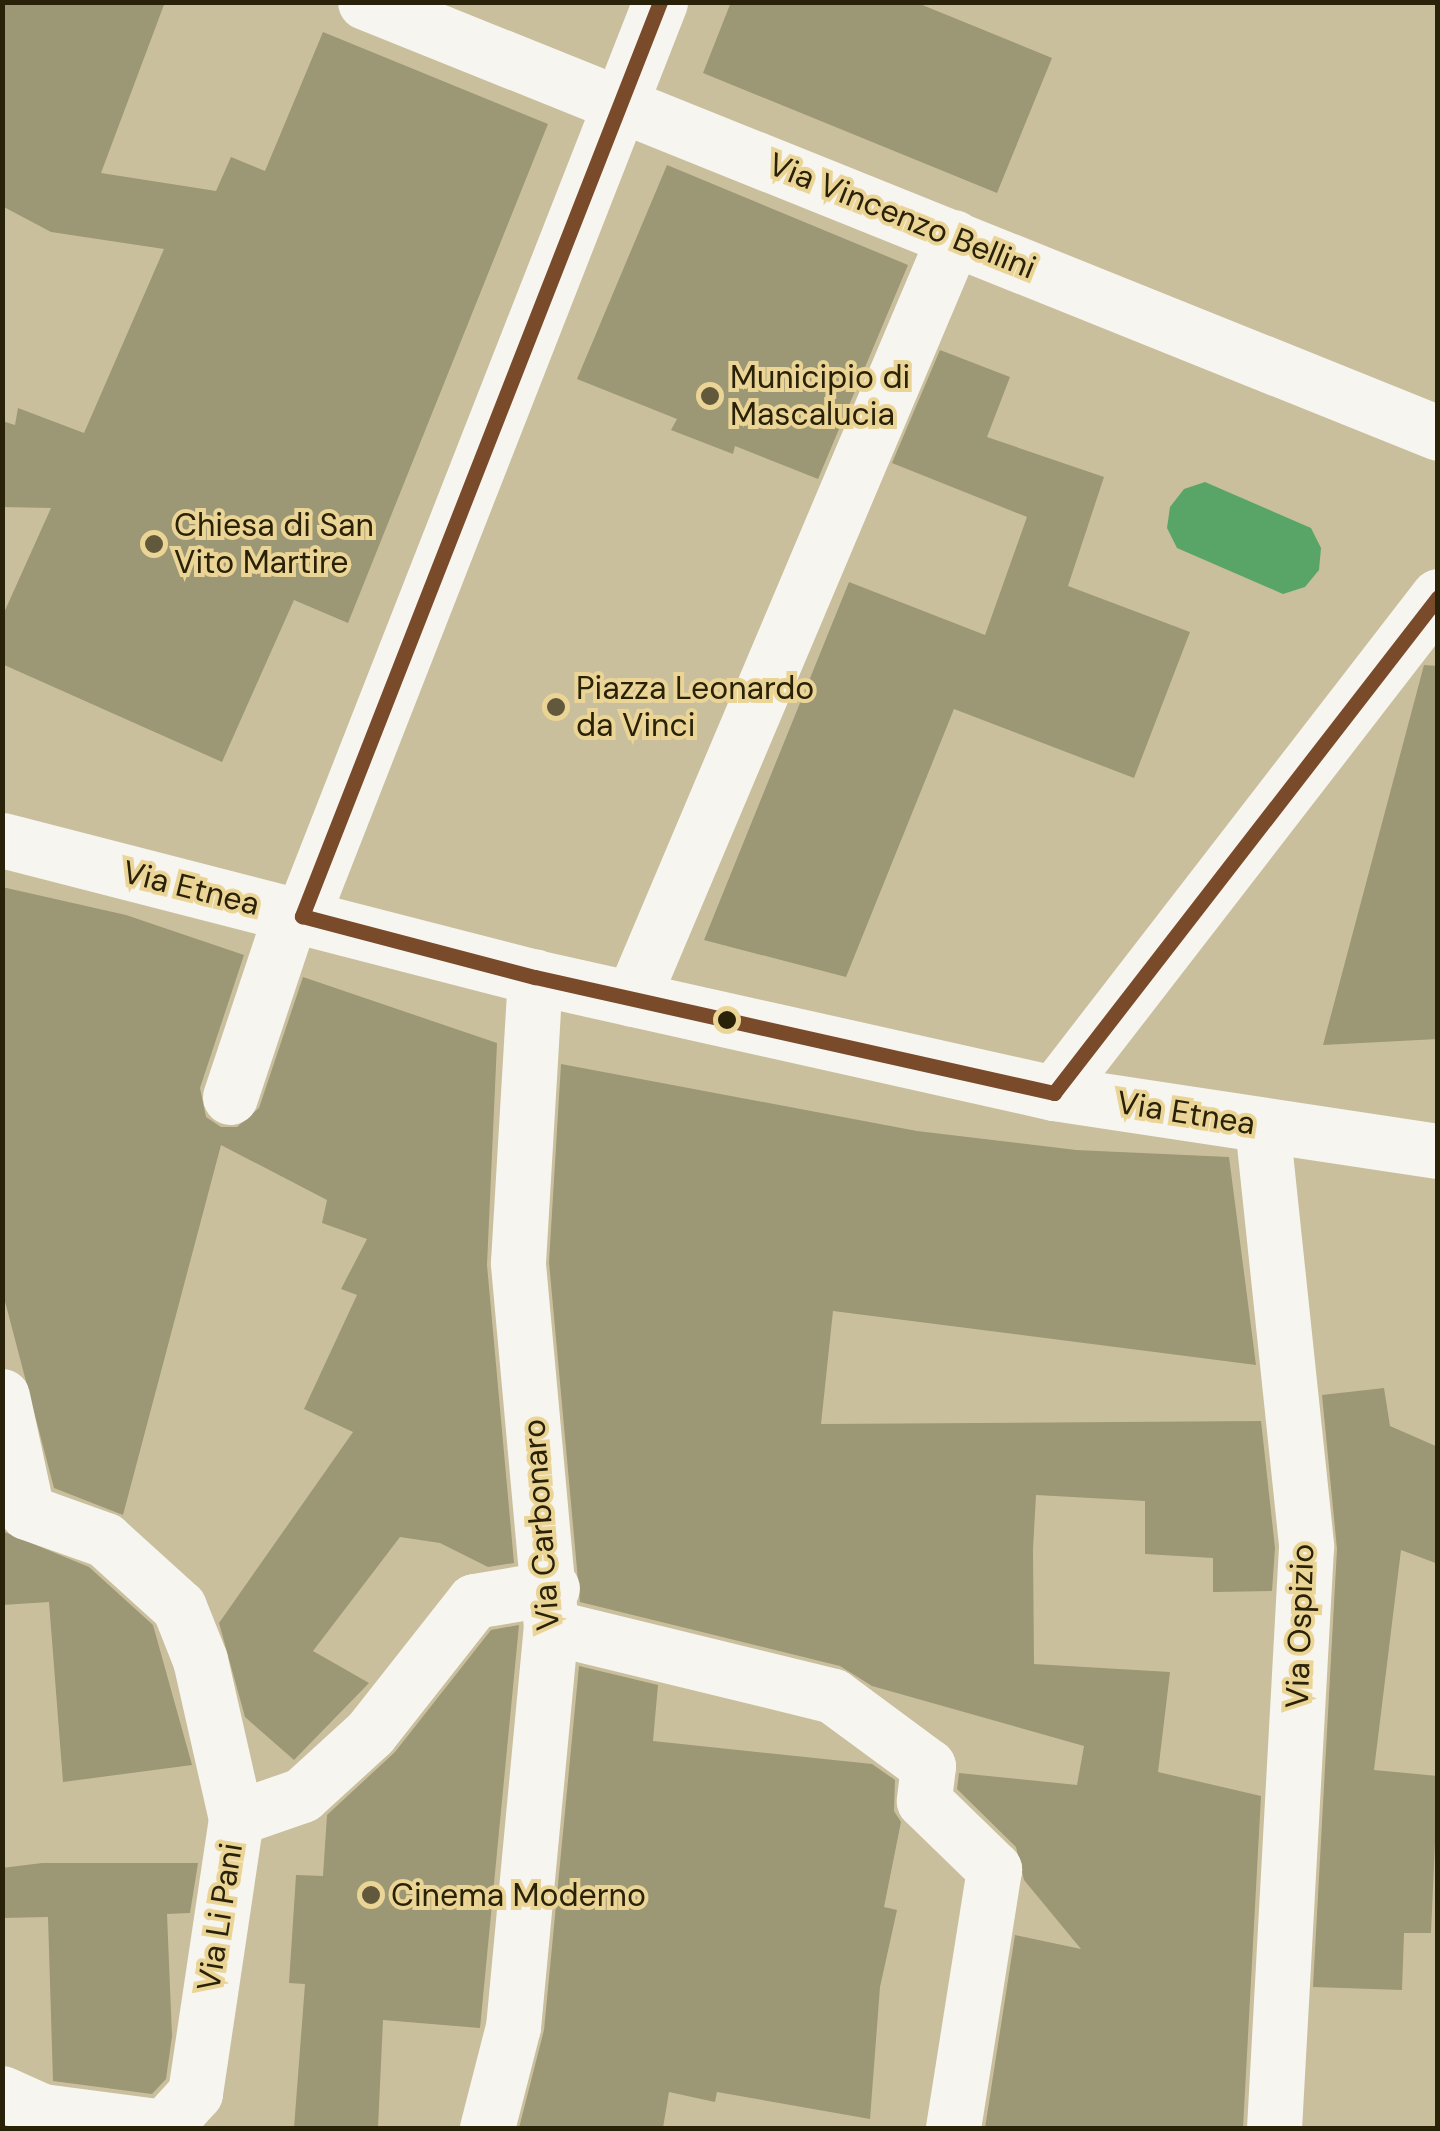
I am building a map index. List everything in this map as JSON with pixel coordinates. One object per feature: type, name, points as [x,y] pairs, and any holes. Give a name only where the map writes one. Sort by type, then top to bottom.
[{"type":"street","name":"Via Vincenzo Bellini","points":[[365,2],[620,101],[1438,434]]},
{"type":"street","points":[[230,1097],[296,915],[660,2]]},
{"type":"street","points":[[632,999],[954,237]]},
{"type":"street","points":[[1054,1092],[1438,596]]},
{"type":"street","name":"Via Etnea","points":[[2,840],[534,977],[1054,1092],[1438,1151]]},
{"type":"street","name":"Via Carbonaro","points":[[486,2128],[513,2027],[552,1608],[518,1262],[534,977]]},
{"type":"street","name":"Via Ospizio","points":[[1262,1125],[1306,1547],[1274,2128]]},
{"type":"street","points":[[2,1396],[27,1512],[105,1540],[179,1607],[200,1660],[236,1818]]},
{"type":"street","name":"Via Li Pani","points":[[2,2092],[42,2111],[164,2127],[195,2094],[236,1818],[302,1795],[357,1746],[474,1601],[552,1608]]},
{"type":"street","points":[[552,1608],[833,1696],[928,1766],[924,1801],[994,1869],[953,2128]]},
{"type":"shaded area","points":[[1205,482],[1311,528],[1321,548],[1319,570],[1305,587],[1283,594],[1177,548],[1167,528],[1170,507],[1184,489]]},
{"type":"building","points":[[2,2],[165,2],[101,173],[216,191],[231,157],[265,171],[323,32],[548,124],[348,623],[294,600],[222,762],[2,664],[2,617],[51,508],[2,507],[2,421],[15,425],[18,408],[84,433],[164,249],[51,232],[2,206]]},
{"type":"building","points":[[731,2],[915,2],[1052,58],[997,193],[703,73]]},
{"type":"building","points":[[667,165],[908,265],[818,479],[735,446],[733,454],[671,430],[677,419],[577,379]]},
{"type":"building","points":[[940,350],[1010,377],[987,437],[1104,477],[1068,586],[1190,632],[1134,778],[954,709],[846,977],[704,940],[849,582],[985,635],[1027,517],[892,463]]},
{"type":"building","points":[[1424,665],[1438,666],[1438,1039],[1323,1045]]},
{"type":"building","points":[[2,887],[126,915],[244,955],[200,1088],[206,1117],[221,1127],[237,1127],[259,1108],[303,977],[497,1043],[487,1265],[514,1563],[488,1567],[440,1543],[400,1537],[313,1651],[369,1683],[294,1760],[245,1717],[219,1623],[353,1432],[304,1409],[357,1295],[341,1289],[367,1239],[322,1223],[327,1200],[221,1145],[123,1515],[54,1488],[2,1290]]},
{"type":"building","points":[[561,1064],[917,1131],[1076,1150],[1229,1157],[1256,1365],[833,1311],[821,1424],[1261,1421],[1275,1548],[1272,1591],[1213,1592],[1213,1558],[1145,1554],[1145,1501],[1036,1495],[1033,1549],[1034,1664],[1170,1672],[1158,1772],[1261,1796],[1243,2128],[985,2128],[1015,1935],[1081,1949],[1024,1880],[1016,1847],[957,1789],[959,1773],[1077,1785],[1084,1746],[872,1686],[840,1666],[580,1602],[549,1262]]},
{"type":"building","points":[[1384,1388],[1390,1426],[1438,1447],[1438,1564],[1401,1550],[1374,1770],[1438,1776],[1431,1933],[1404,1933],[1402,1990],[1313,1987],[1337,1549],[1322,1395]]},
{"type":"building","points":[[2,1531],[89,1567],[153,1625],[192,1765],[63,1782],[49,1602],[2,1605]]},
{"type":"building","name":"Cinema Moderno","points":[[519,1625],[480,2028],[383,2020],[378,2128],[294,2128],[305,1984],[289,1983],[296,1875],[323,1876],[327,1815],[395,1752],[491,1630]]},
{"type":"building","points":[[579,1666],[658,1685],[653,1741],[872,1764],[895,1780],[894,1811],[901,1822],[884,1907],[897,1910],[880,1987],[870,2119],[717,2092],[715,2102],[669,2092],[663,2128],[519,2128],[544,2030]]},
{"type":"building","points":[[42,1863],[198,1863],[190,1913],[167,1914],[172,2036],[166,2079],[152,2094],[53,2081],[48,1917],[2,1918],[2,1868]]},
{"type":"transit line","points":[[660,2],[302,916],[535,977],[1054,1093],[1438,597]]},
{"type":"place","name":"Municipio di Mascalucia","points":[[710,396]]},
{"type":"place","name":"Chiesa di San Vito Martire","points":[[154,544]]},
{"type":"place","name":"Piazza Leonardo da Vinci","points":[[556,707]]},
{"type":"place","name":"Cinema Moderno","points":[[371,1895]]}]
